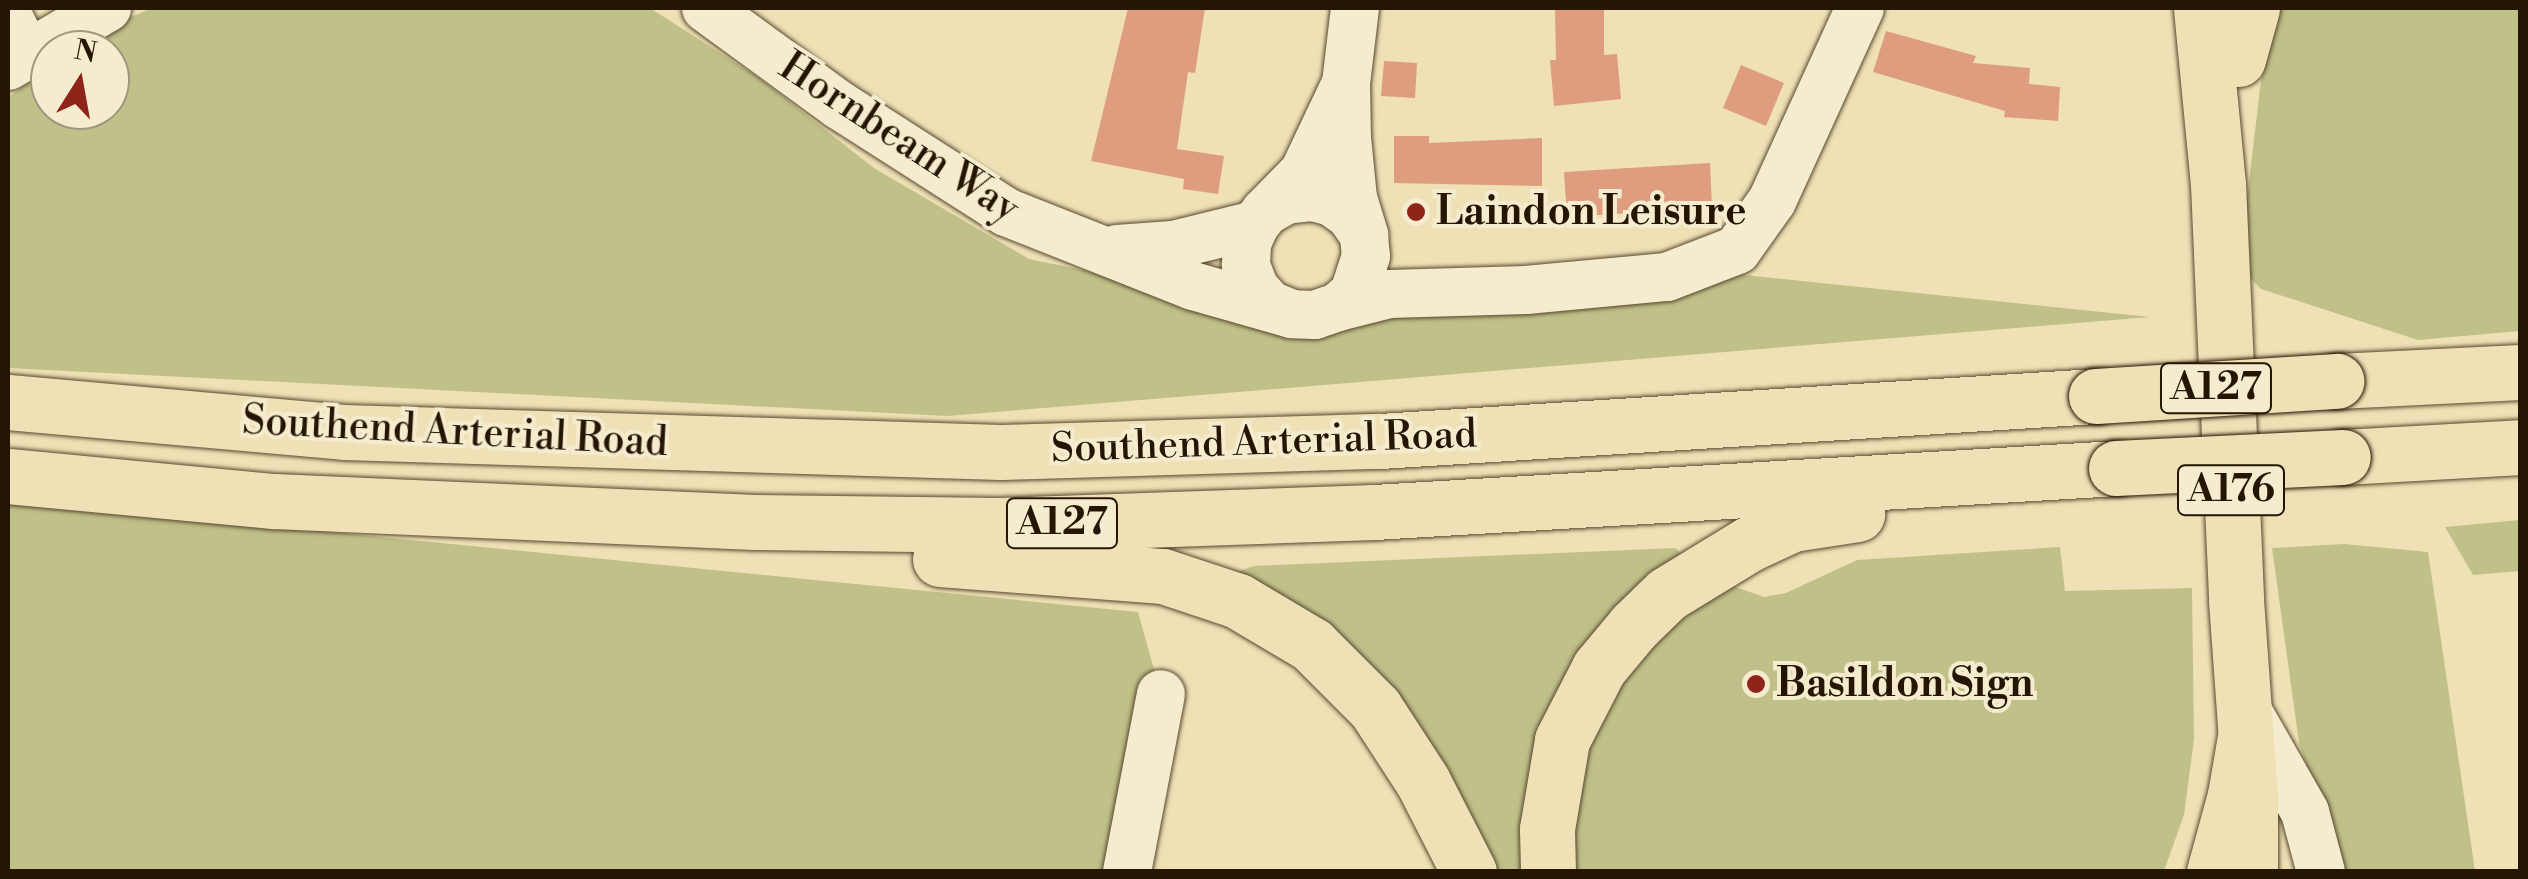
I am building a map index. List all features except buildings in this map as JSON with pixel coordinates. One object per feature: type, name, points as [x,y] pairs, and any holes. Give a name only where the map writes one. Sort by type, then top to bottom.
[{"type":"main road","name":"A176","points":[[2201,8],[2218,184],[2250,796],[2250,872]]},
{"type":"main road","name":"A176","points":[[2218,184],[2245,24]]},
{"type":"main road","name":"A127","points":[[2349,380],[2520,357]]},
{"type":"main road","name":"Southend Arterial Road","points":[[8,402],[344,432],[1001,452],[1380,440],[2520,372]]},
{"type":"main road","name":"Southend Arterial Road","points":[[8,476],[274,501],[756,522],[999,525],[1374,512],[2520,447]]},
{"type":"main road","name":"A127","points":[[1548,872],[1547,829],[1562,740],[1599,668],[1666,594],[1714,562],[1792,524],[2116,468]]},
{"type":"main road","name":"A127","points":[[274,501],[728,547],[1082,567],[1163,576],[1213,590],[1312,645],[1375,708],[1423,782],[1469,872]]},
{"type":"main road","points":[[2214,872],[2236,795],[2244,719]]},
{"type":"main road","name":"A176","points":[[2250,796],[2271,872]]},
{"type":"street","points":[[14,46],[106,8]]},
{"type":"street","name":"Hornbeam Way","points":[[706,8],[839,105],[977,196],[1042,229],[1193,286],[1315,311]]},
{"type":"street","points":[[1315,311],[1354,292],[1362,275],[1364,240],[1349,174],[1346,82],[1355,8]]},
{"type":"street","points":[[1346,82],[1304,172],[1260,219],[1246,254],[1255,289],[1270,306],[1315,311],[1389,294],[1668,277],[1736,250],[1772,202],[1860,8]]},
{"type":"street","name":"Hornbeam Way","points":[[1103,249],[1173,246],[1260,219],[1286,200],[1312,197],[1341,208],[1364,240],[1414,276],[1462,292]]},
{"type":"street","points":[[1127,872],[1160,694]]},
{"type":"street","points":[[2244,719],[2305,812],[2321,872]]},
{"type":"green space","points":[[152,8],[650,8],[759,78],[874,168],[1029,259],[1210,296],[1390,302],[1744,275],[2150,317],[947,416],[8,368],[8,97],[30,82],[30,130],[130,130],[130,30],[105,30]]},
{"type":"green space","points":[[2281,8],[2520,8],[2520,331],[2418,340],[2261,289],[2239,266],[2265,47]]},
{"type":"green space","points":[[8,500],[1138,612],[1161,694],[1127,871],[8,872]]},
{"type":"green space","points":[[2520,520],[2520,571],[2473,575],[2445,527]]},
{"type":"green space","points":[[2344,544],[2428,552],[2475,871],[2342,871],[2299,743],[2272,548]]},
{"type":"green space","points":[[2060,547],[2065,591],[2192,588],[2194,739],[2184,815],[2164,871],[1565,872],[1571,765],[1627,657],[1716,580],[1764,597],[1786,593],[1857,560]]},
{"type":"green space","points":[[1675,548],[1690,561],[1660,580],[1533,872],[1492,871],[1231,574],[1254,566]]},
{"type":"place","name":"Laindon Leisure","points":[[1416,212]]},
{"type":"place","name":"Basildon Sign","points":[[1756,684]]}]
